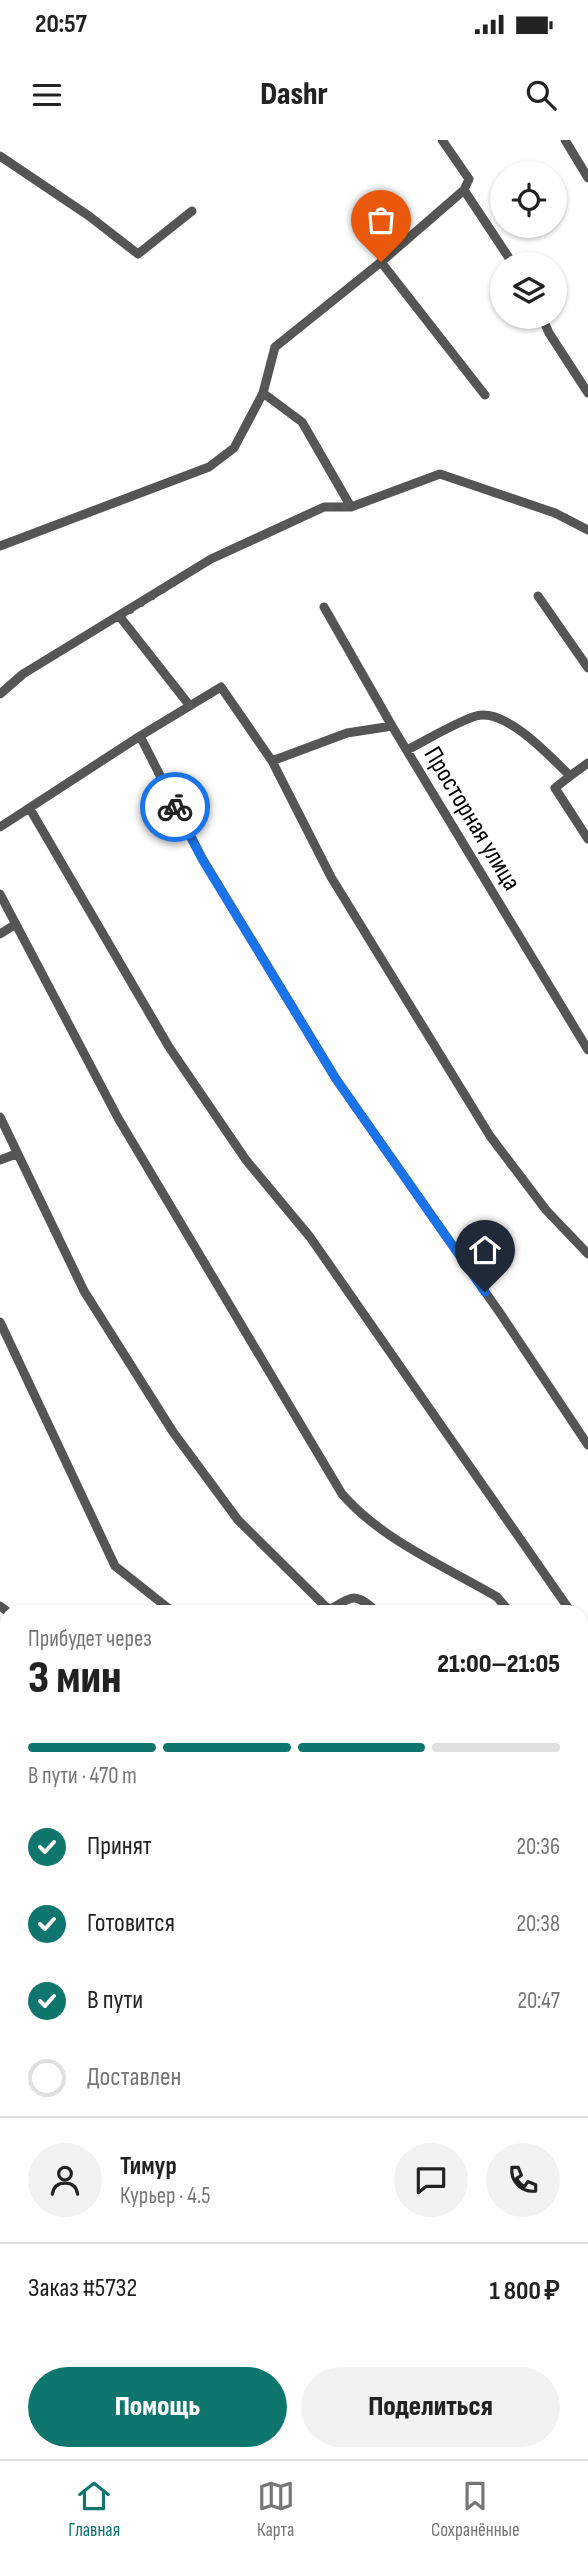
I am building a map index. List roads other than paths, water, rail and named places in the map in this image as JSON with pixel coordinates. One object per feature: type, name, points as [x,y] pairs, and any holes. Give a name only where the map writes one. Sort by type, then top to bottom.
[{"type":"street","points":[[0,546],[209,467],[234,448],[262,393],[275,347],[381,262],[464,190],[469,179],[442,140]]},
{"type":"street","points":[[565,140],[588,178]]},
{"type":"street","points":[[0,156],[89,216],[138,254],[192,211]]},
{"type":"street","points":[[464,190],[505,252]]},
{"type":"street","points":[[381,262],[485,395]]},
{"type":"street","points":[[548,329],[588,393]]},
{"type":"street","points":[[262,393],[302,422],[351,507]]},
{"type":"street","points":[[0,694],[23,674],[211,559],[324,507],[351,507],[440,474],[555,513],[588,530]]},
{"type":"street","points":[[538,596],[588,668]]},
{"type":"street","name":"Просторная улица","points":[[324,607],[392,726],[588,1050]]},
{"type":"street","points":[[120,617],[190,706]]},
{"type":"street","points":[[0,827],[139,736],[222,687],[272,761],[331,877],[490,1136],[547,1210],[588,1254]]},
{"type":"street","points":[[407,750],[477,715],[496,715],[536,743],[570,776]]},
{"type":"street","points":[[272,761],[347,733],[392,726]]},
{"type":"street","points":[[139,736],[202,859],[336,1079],[588,1445]]},
{"type":"street","points":[[588,764],[555,788],[588,839]]},
{"type":"street","points":[[30,809],[169,1047],[246,1160],[310,1237],[566,1605]]},
{"type":"street","points":[[0,894],[118,1118],[342,1493],[359,1513],[383,1531],[496,1597],[503,1605]]},
{"type":"street","points":[[0,934],[16,924]]},
{"type":"street","points":[[0,1117],[84,1291],[173,1432],[238,1520],[323,1605]]},
{"type":"street","points":[[0,1160],[16,1154]]},
{"type":"street","points":[[0,1322],[115,1566],[164,1605]]},
{"type":"street","points":[[338,1605],[351,1597],[358,1597],[368,1605]]}]
